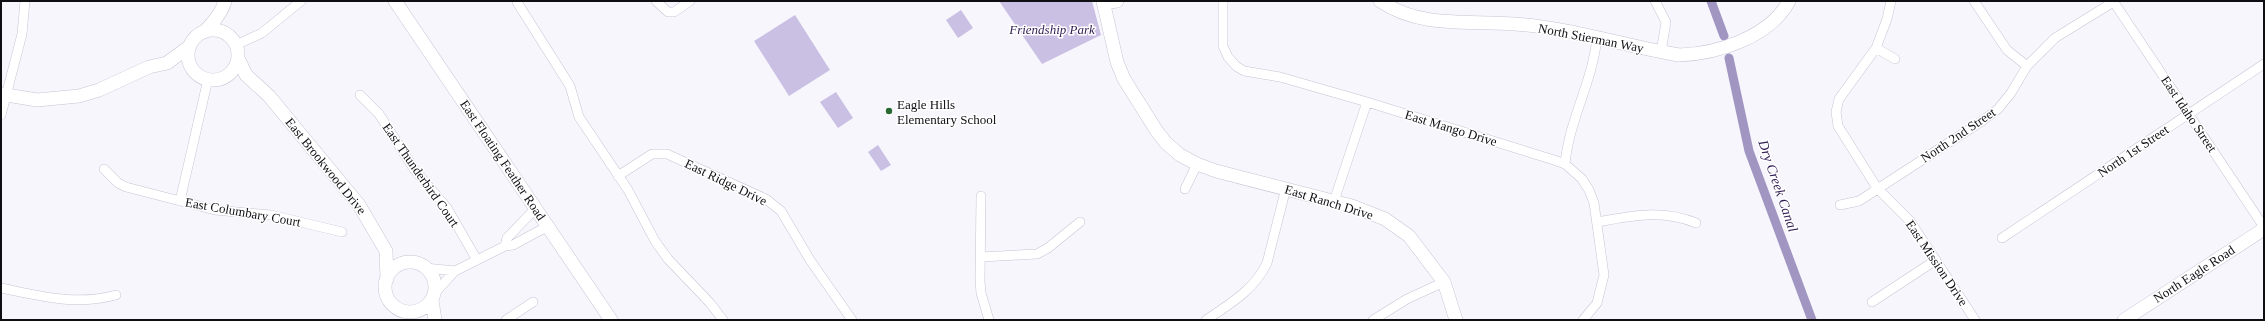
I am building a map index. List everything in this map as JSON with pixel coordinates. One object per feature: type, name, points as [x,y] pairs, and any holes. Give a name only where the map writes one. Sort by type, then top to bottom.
[{"type":"street","points":[[1,115],[4,95],[22,34],[25,1]]},
{"type":"street","points":[[235,47],[262,33],[301,1]]},
{"type":"street","name":"East Floating Feather Road","points":[[395,1],[611,320]]},
{"type":"street","points":[[656,1],[668,12],[674,12],[690,1]]},
{"type":"street","points":[[1103,2],[1117,1]]},
{"type":"street","name":"East Mango Drive","points":[[1223,1],[1223,46],[1236,66],[1244,71],[1280,77],[1367,102],[1565,164],[1582,178],[1589,190],[1597,222],[1604,275],[1596,303],[1583,320]]},
{"type":"street","name":"North Stierman Way","points":[[1380,1],[1412,17],[1444,22],[1515,24],[1597,37],[1679,55],[1693,55],[1730,44],[1763,30],[1775,19],[1789,1]]},
{"type":"street","points":[[1655,1],[1666,22],[1661,52]]},
{"type":"street","name":"East Mission Drive","points":[[1891,1],[1888,19],[1876,48],[1844,90],[1839,99],[1836,112],[1838,126],[1845,140],[1877,188],[1910,221],[1975,320]]},
{"type":"street","points":[[1974,1],[2007,50],[2027,66]]},
{"type":"street","name":"North 2nd Street","points":[[1840,205],[1859,200],[1998,108],[2011,93],[2027,66],[2055,38],[2114,1]]},
{"type":"street","name":"East Idaho Street","points":[[2114,1],[2264,228]]},
{"type":"street","points":[[516,2],[570,86],[579,118],[618,176],[654,241],[668,259],[710,303],[723,320]]},
{"type":"street","name":"East Ranch Drive","points":[[1103,2],[1117,62],[1132,94],[1166,142],[1197,164],[1216,171],[1334,201],[1385,219],[1409,236],[1444,282],[1456,320]]},
{"type":"street","points":[[195,71],[189,60],[190,46],[193,40],[204,32],[224,4]]},
{"type":"street","name":"East Brookwood Drive","points":[[224,4],[235,47],[246,75],[269,96],[359,204],[386,251],[387,280]]},
{"type":"street","points":[[204,32],[219,31],[235,47]]},
{"type":"street","points":[[1565,164],[1567,147],[1596,56],[1597,37]]},
{"type":"street","points":[[4,95],[42,100],[79,96],[100,90],[149,67],[167,63],[190,46]]},
{"type":"street","points":[[224,78],[231,73],[235,47]]},
{"type":"street","points":[[1876,48],[1895,59]]},
{"type":"street","points":[[167,63],[195,71],[208,79],[224,78],[258,86]]},
{"type":"street","name":"North 1st Street","points":[[2002,238],[2264,64]]},
{"type":"street","points":[[180,201],[208,79]]},
{"type":"street","name":"East Thunderbird Court","points":[[360,95],[379,114],[414,169],[447,208],[477,260]]},
{"type":"street","points":[[1334,201],[1367,102]]},
{"type":"street","name":"East Ridge Drive","points":[[618,176],[652,154],[667,154],[766,199],[781,211],[810,260],[852,320]]},
{"type":"street","points":[[1185,189],[1197,164]]},
{"type":"street","name":"East Columbary Court","points":[[104,169],[118,183],[126,187],[215,210],[271,215],[342,232]]},
{"type":"street","points":[[1206,320],[1250,288],[1263,271],[1267,263],[1286,188]]},
{"type":"street","points":[[981,196],[981,293],[989,320]]},
{"type":"street","points":[[505,246],[507,238],[536,208]]},
{"type":"street","points":[[1597,222],[1648,213],[1679,216],[1696,223]]},
{"type":"street","points":[[981,257],[1037,254],[1048,248],[1080,222]]},
{"type":"street","points":[[414,312],[424,308],[455,271],[505,246],[513,245],[548,226]]},
{"type":"street","name":"North Eagle Road","points":[[2124,320],[2264,228]]},
{"type":"street","points":[[386,251],[425,268],[455,271]]},
{"type":"street","points":[[1872,302],[1936,260]]},
{"type":"street","points":[[411,263],[396,267],[387,280],[386,290],[393,305],[403,311],[414,312],[431,320]]},
{"type":"street","points":[[425,268],[433,278],[435,320]]},
{"type":"street","points":[[1373,320],[1407,299],[1444,282]]},
{"type":"street","points":[[1,288],[63,300],[92,300],[116,295]]},
{"type":"street","points":[[506,320],[519,317],[533,302]]},
{"type":"green space","name":"Friendship Park","points":[[999,1],[1092,1],[1101,35],[1042,64]]},
{"type":"green space","points":[[961,10],[973,28],[958,38],[946,20]]},
{"type":"green space","points":[[795,15],[830,70],[789,96],[754,41]]},
{"type":"green space","points":[[836,92],[853,118],[838,128],[820,102]]},
{"type":"green space","points":[[878,145],[891,165],[881,171],[868,152]]},
{"type":"waterway","name":"Dry Creek Canal","points":[[1711,1],[1724,36]]},
{"type":"waterway","name":"Dry Creek Canal","points":[[1729,58],[1749,151],[1812,320]]},
{"type":"place","name":"Eagle Hills Elementary School","points":[[889,111]]}]
